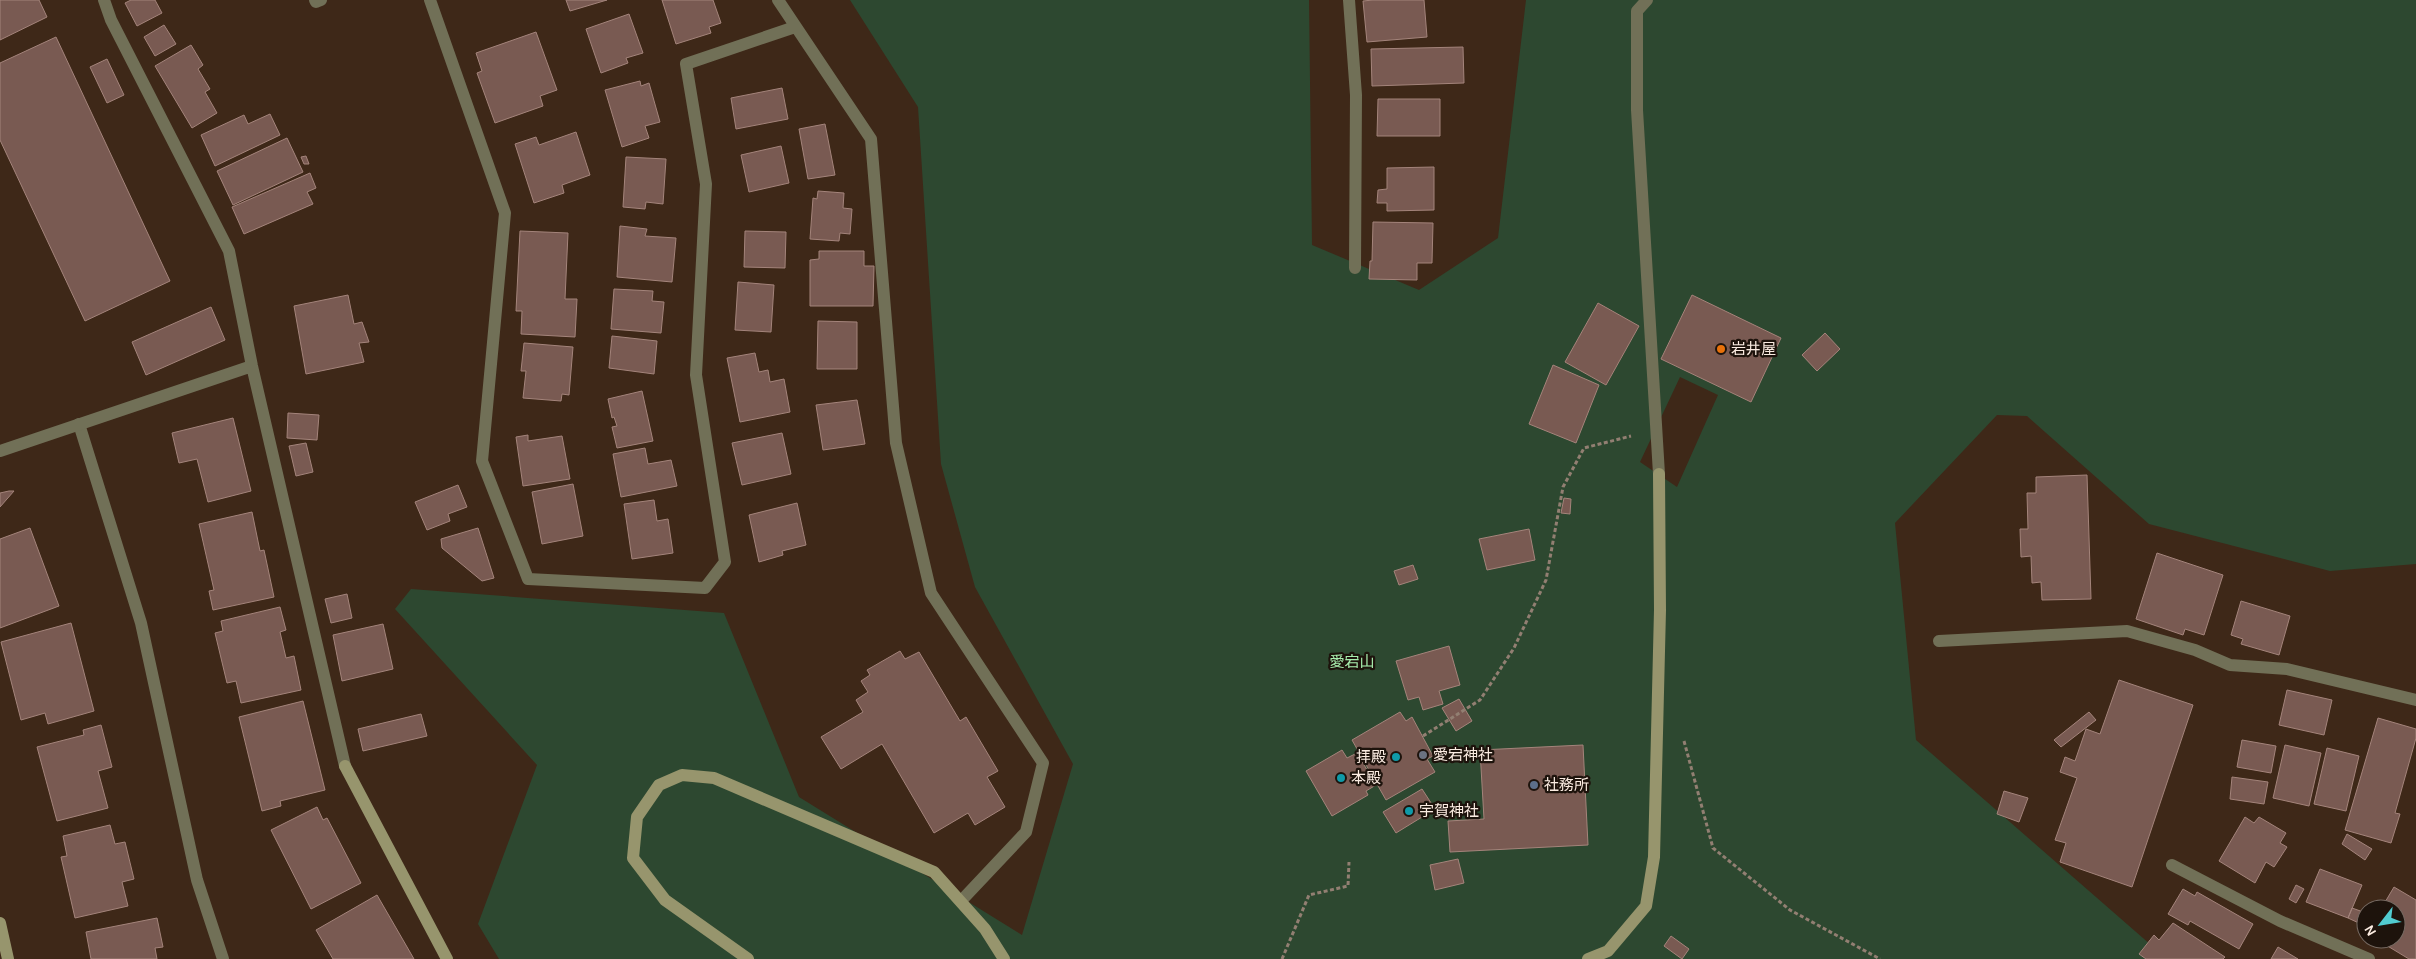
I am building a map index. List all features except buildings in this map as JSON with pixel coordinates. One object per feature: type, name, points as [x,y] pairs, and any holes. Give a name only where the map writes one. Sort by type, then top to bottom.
[{"type":"street","points":[[104,0],[112,20],[229,251],[252,366],[345,766],[447,959]]},
{"type":"street","points":[[315,0],[316,2],[321,0]]},
{"type":"street","points":[[430,0],[505,213],[482,461],[528,579],[705,588],[725,562],[696,375],[706,184],[686,64],[794,27]]},
{"type":"street","points":[[778,0],[794,27],[871,139],[896,443],[931,593],[1043,763],[1026,832],[961,901]]},
{"type":"street","points":[[1349,0],[1356,95],[1355,268]]},
{"type":"street","points":[[1588,959],[1608,951],[1646,906],[1654,857],[1660,610],[1659,474],[1637,110],[1637,11],[1647,0]]},
{"type":"street","points":[[0,452],[252,366]]},
{"type":"street","points":[[79,424],[141,623],[197,880],[223,959]]},
{"type":"street","points":[[1939,641],[2128,631],[2195,650],[2230,665],[2287,669],[2416,700]]},
{"type":"street","points":[[748,959],[665,900],[633,858],[637,817],[659,785],[682,775],[714,778],[934,872],[985,929],[1004,959]]},
{"type":"street","points":[[2172,865],[2280,921],[2369,959]]},
{"type":"street","points":[[0,924],[8,959]]},
{"type":"path","points":[[1422,736],[1480,700],[1514,648],[1546,580],[1564,487],[1584,448],[1656,429]]},
{"type":"path","points":[[1682,734],[1713,848],[1790,910],[1880,959]]},
{"type":"path","points":[[1282,959],[1309,896],[1348,886],[1349,862]]},
{"type":"green space","name":"愛宕山","points":[[850,0],[1309,0],[1312,245],[1419,290],[1498,238],[1526,0],[2416,0],[2416,564],[2330,571],[2149,524],[2027,416],[1997,415],[1895,523],[1916,740],[2167,959],[499,959],[478,924],[537,765],[395,609],[411,589],[724,613],[799,797],[1022,935],[1073,764],[975,587],[941,464],[918,107]],"holes":[[[1692,295],[1781,338],[1751,402],[1661,359]],[[1598,303],[1639,326],[1606,385],[1565,362]],[[1553,366],[1599,385],[1575,442],[1529,424]],[[1680,377],[1718,395],[1677,487],[1640,462]]]},
{"type":"place","name":"岩井屋","points":[[1721,349]]},
{"type":"place","name":"愛宕神社","points":[[1423,755]]},
{"type":"place","name":"拝殿","points":[[1396,757]]},
{"type":"place","name":"本殿","points":[[1341,778]]},
{"type":"place","name":"社務所","points":[[1534,785]]},
{"type":"place","name":"宇賀神社","points":[[1409,811]]}]
